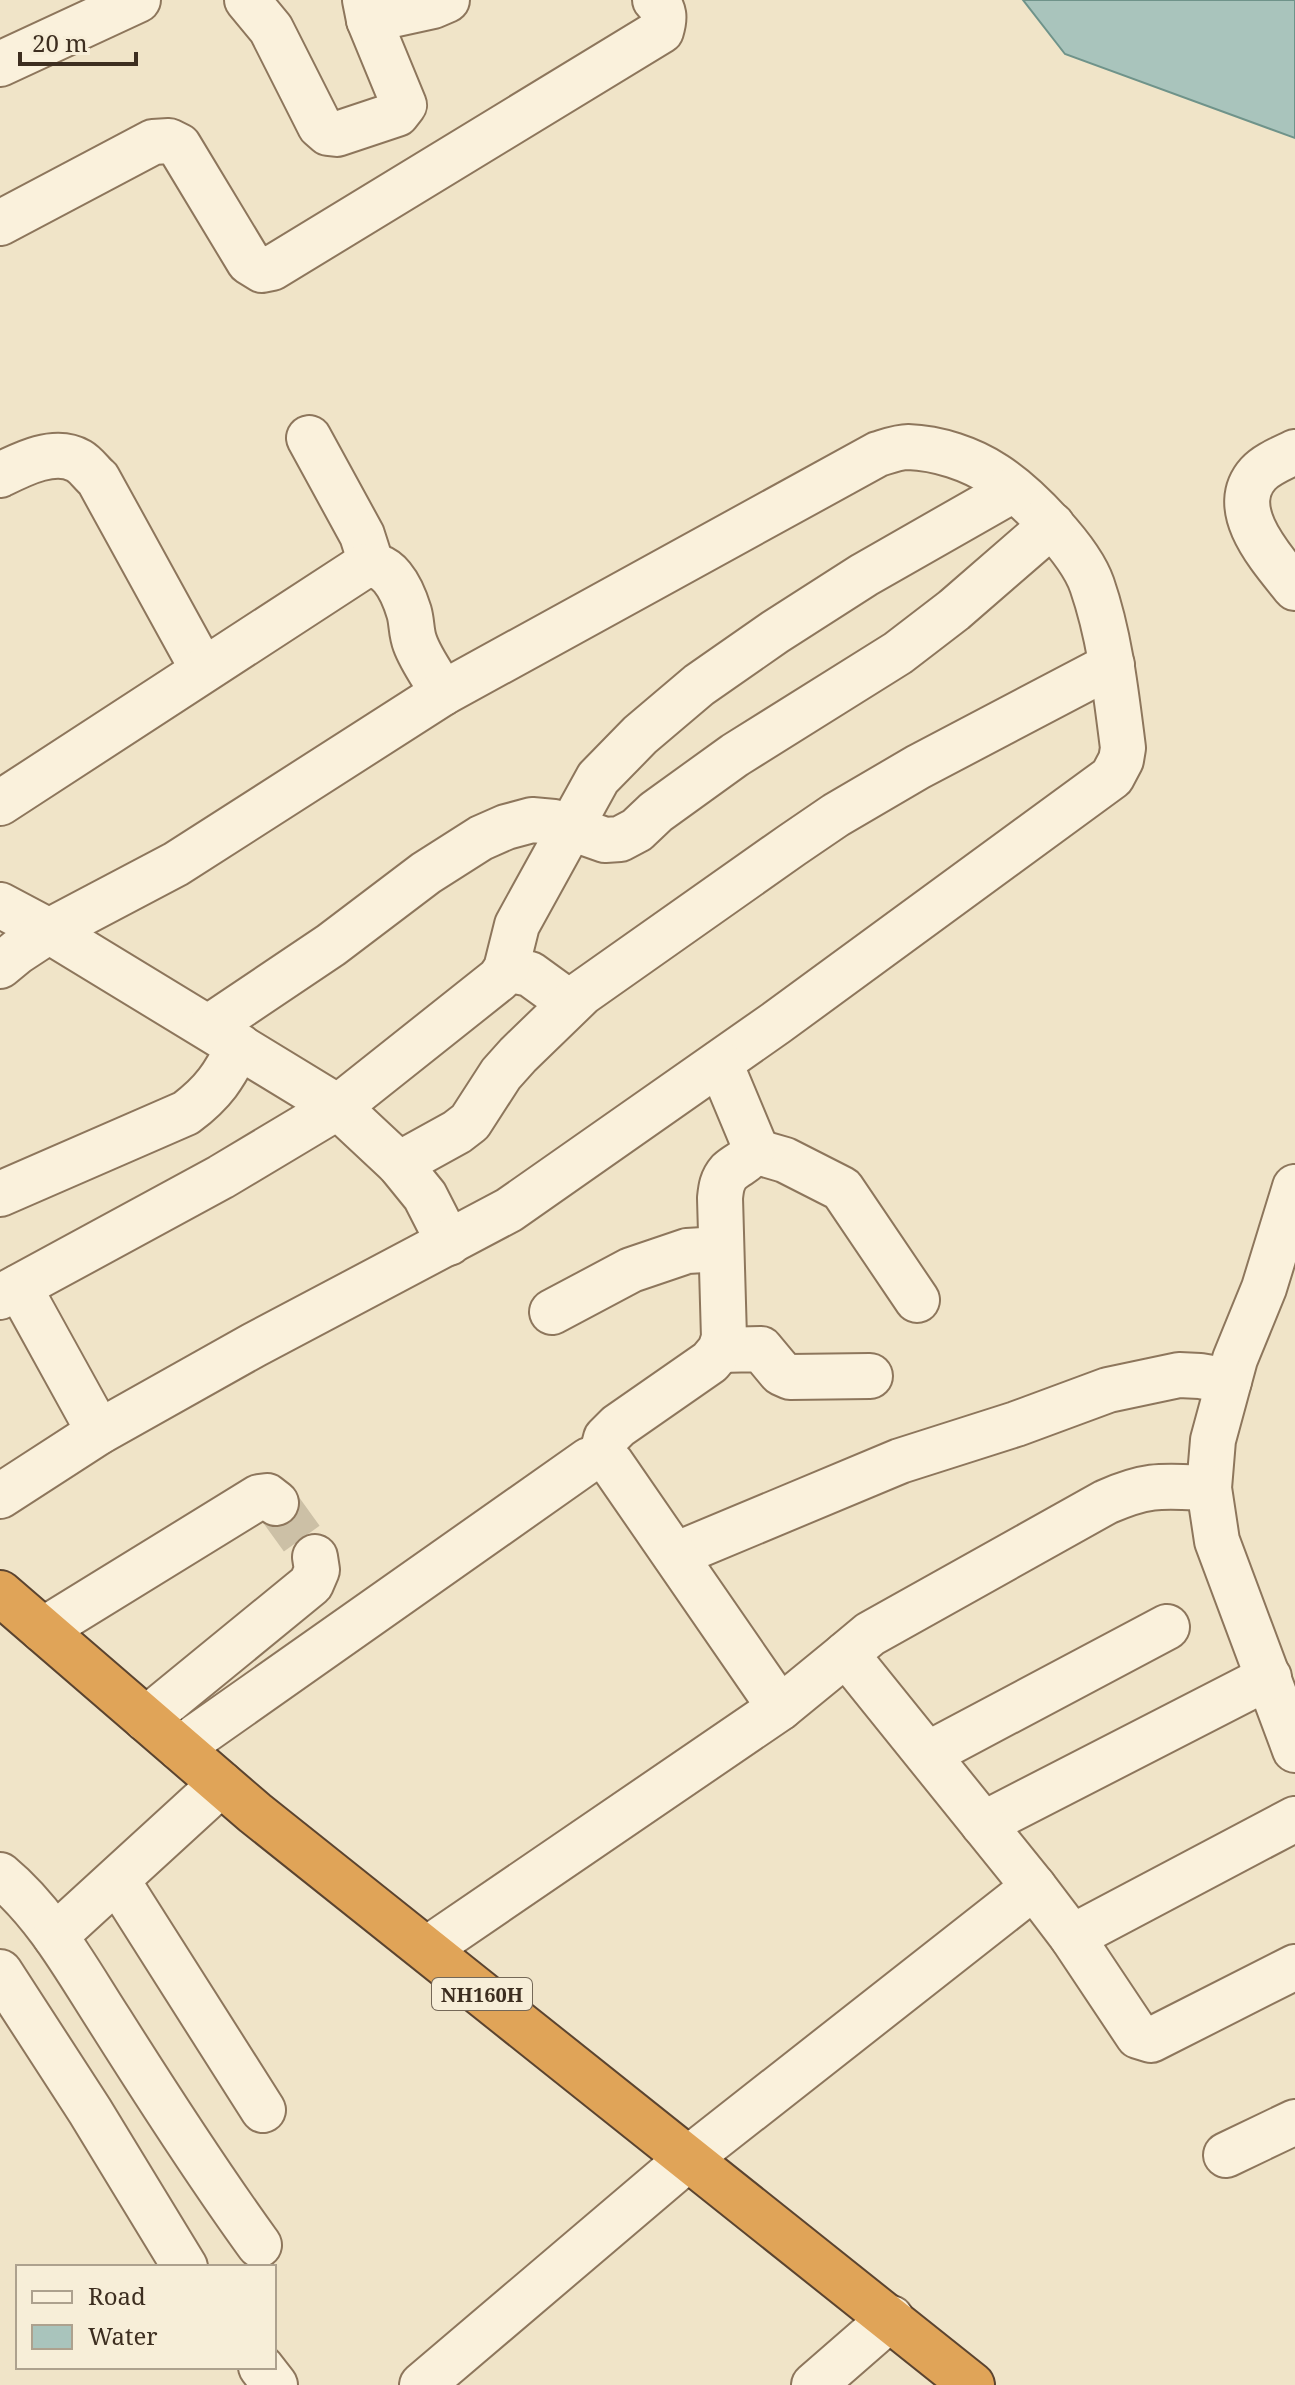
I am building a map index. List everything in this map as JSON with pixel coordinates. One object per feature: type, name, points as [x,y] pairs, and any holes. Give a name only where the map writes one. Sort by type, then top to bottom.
[{"type":"highway","name":"NH160H","points":[[0,1593],[221,1784],[972,2385]]},
{"type":"street","points":[[0,64],[138,0]]},
{"type":"street","points":[[247,0],[271,29],[320,126],[328,133],[337,134],[403,110],[404,105],[367,10],[433,6],[447,0]]},
{"type":"street","points":[[2,217],[153,142],[169,141],[179,146],[249,262],[262,270],[272,268],[661,31],[663,11],[655,0]]},
{"type":"street","points":[[309,438],[362,535],[371,563]]},
{"type":"street","points":[[0,966],[49,931],[176,864],[443,693],[878,454],[906,447],[960,457],[996,476],[1052,525],[1074,551],[1091,582],[1112,665],[1123,748],[1112,777],[720,1063],[509,1210],[254,1345],[99,1432],[0,1496]]},
{"type":"street","points":[[1295,452],[1261,471],[1251,483],[1247,507],[1254,529],[1268,555],[1295,588]]},
{"type":"street","points":[[0,475],[20,465],[57,455],[79,461],[98,479],[203,670]]},
{"type":"street","points":[[99,1432],[9,1292],[221,1177],[338,1107],[499,979],[506,969],[517,925],[598,778],[640,735],[699,685],[864,575],[1013,490]]},
{"type":"street","points":[[0,1194],[186,1113],[205,1099],[220,1083],[224,1036],[331,945],[426,873],[481,838],[532,820],[554,822],[605,840],[620,839],[637,830],[656,812],[735,755],[898,653],[954,610],[1052,525]]},
{"type":"street","points":[[0,803],[371,563],[384,567],[396,582],[410,613],[415,646],[443,693]]},
{"type":"street","points":[[399,1164],[470,1122],[501,1074],[570,1003],[836,815],[918,767],[1112,665]]},
{"type":"street","points":[[0,905],[49,931],[338,1107],[399,1164],[425,1196],[449,1243]]},
{"type":"street","points":[[506,969],[530,974],[570,1003]]},
{"type":"street","points":[[601,1457],[606,1438],[618,1426],[710,1362],[720,1350],[724,1338],[722,1183],[754,1151],[720,1063]]},
{"type":"street","points":[[754,1151],[785,1160],[842,1189],[917,1300]]},
{"type":"street","points":[[1295,1187],[1264,1288],[1235,1359],[1213,1440],[1209,1488],[1217,1541],[1295,1750]]},
{"type":"street","points":[[552,1312],[631,1270],[687,1251],[721,1249]]},
{"type":"street","points":[[720,1350],[761,1349],[781,1373],[790,1377],[870,1376]]},
{"type":"street","points":[[675,1555],[900,1461],[1016,1424],[1108,1390],[1179,1375],[1229,1381]]},
{"type":"street","points":[[180,1748],[589,1460],[601,1457],[611,1463],[780,1708]]},
{"type":"street","points":[[427,1949],[780,1708],[870,1634],[1106,1502],[1135,1489],[1154,1485],[1209,1488]]},
{"type":"street","points":[[43,1630],[259,1497],[267,1496],[276,1503]]},
{"type":"street","points":[[146,1719],[311,1584],[317,1570],[315,1557]]},
{"type":"street","points":[[928,1754],[1167,1627]]},
{"type":"street","points":[[846,1654],[1034,1887],[1072,1937],[1138,2036],[1151,2040],[1295,1967]]},
{"type":"street","points":[[983,1824],[1269,1677]]},
{"type":"street","points":[[55,1936],[221,1784]]},
{"type":"street","points":[[1072,1937],[1295,1819]]},
{"type":"street","points":[[0,1875],[21,1892],[55,1936],[214,2183],[259,2245]]},
{"type":"street","points":[[117,1880],[263,2110]]},
{"type":"street","points":[[422,2385],[689,2158],[1034,1887]]},
{"type":"street","points":[[0,1972],[184,2265]]},
{"type":"street","points":[[1226,2155],[1295,2122]]},
{"type":"street","points":[[814,2385],[891,2318]]},
{"type":"street","points":[[263,2369],[275,2385]]},
{"type":"water","points":[[1023,0],[1295,0],[1295,138],[1065,54]]},
{"type":"tunnel","points":[[276,1503],[315,1557]]}]
